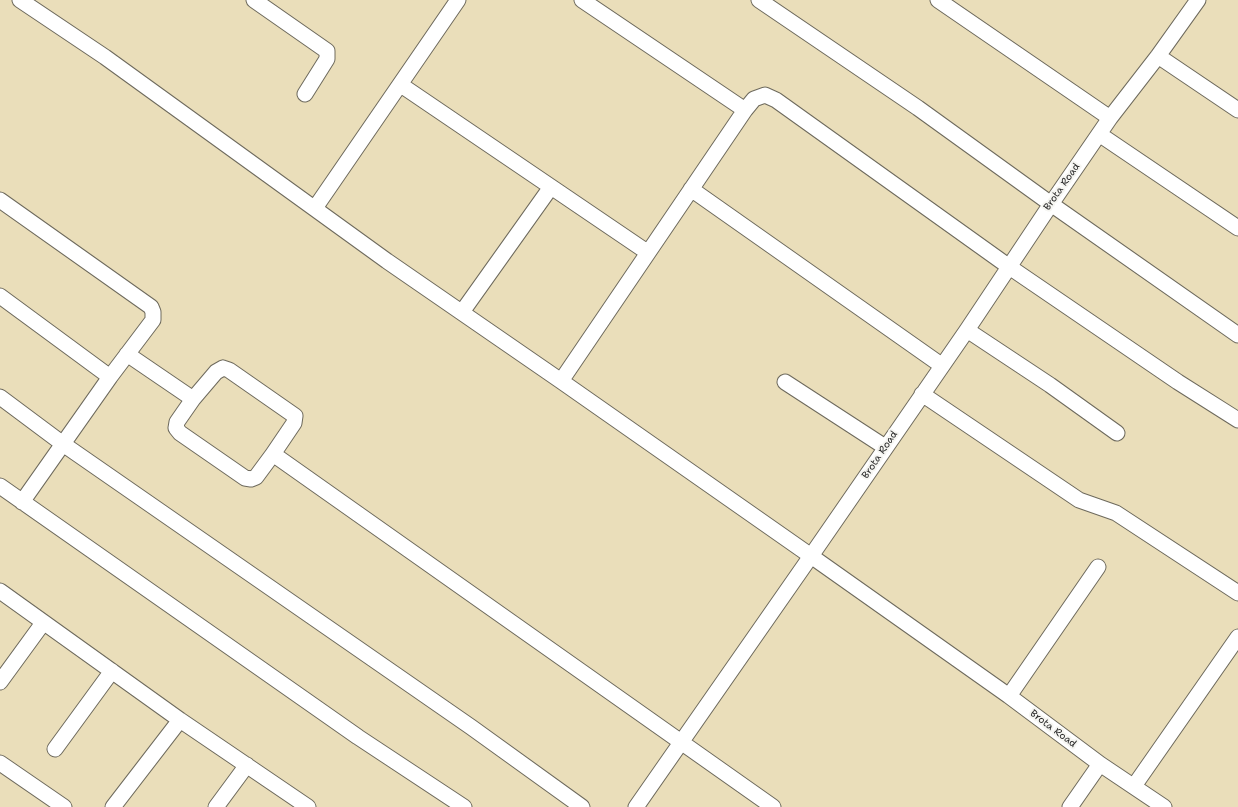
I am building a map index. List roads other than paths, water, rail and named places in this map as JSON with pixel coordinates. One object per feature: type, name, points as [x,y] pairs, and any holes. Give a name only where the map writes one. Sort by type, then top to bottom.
[{"type":"street","points":[[20,0],[105,57],[387,261],[811,556],[636,807]]},
{"type":"street","points":[[254,0],[328,52],[327,58],[305,94]]},
{"type":"street","points":[[315,208],[458,0]]},
{"type":"street","points":[[582,0],[745,110]]},
{"type":"street","points":[[759,0],[918,108],[1051,204],[1238,335]]},
{"type":"street","points":[[938,0],[1110,118]]},
{"type":"street","name":"Brota Road","points":[[1164,807],[1100,764],[1009,696],[811,556],[941,365],[967,330],[1008,266],[1110,118],[1158,56],[1198,0]]},
{"type":"street","points":[[1158,56],[1238,110]]},
{"type":"street","points":[[401,85],[647,252]]},
{"type":"street","points":[[561,381],[647,252],[745,110],[754,99],[764,95],[776,100],[1008,266],[1178,382],[1238,420]]},
{"type":"street","points":[[1099,134],[1238,228]]},
{"type":"street","points":[[462,312],[551,187]]},
{"type":"street","points":[[690,189],[941,365]]},
{"type":"street","points":[[0,200],[151,307],[153,312],[153,320],[126,354],[22,502]]},
{"type":"street","points":[[0,296],[110,377]]},
{"type":"street","points":[[967,330],[1117,433]]},
{"type":"street","points":[[126,354],[193,399]]},
{"type":"street","points":[[223,368],[229,370],[294,414],[294,423],[273,454],[256,477],[251,480],[245,478],[180,433],[176,428],[177,422],[193,399],[216,372],[223,368]]},
{"type":"street","points":[[785,382],[885,448]]},
{"type":"street","points":[[922,394],[1080,500],[1116,512],[1238,593]]},
{"type":"street","points":[[0,397],[63,444],[472,727],[582,807]]},
{"type":"street","points":[[273,454],[773,807]]},
{"type":"street","points":[[0,486],[339,724],[464,807]]},
{"type":"street","points":[[1009,696],[1098,567]]},
{"type":"street","points":[[0,591],[180,720],[308,807]]},
{"type":"street","points":[[0,682],[43,622]]},
{"type":"street","points":[[1134,786],[1238,637]]},
{"type":"street","points":[[55,749],[112,671]]},
{"type":"street","points":[[113,807],[180,720]]},
{"type":"street","points":[[0,763],[64,807]]},
{"type":"street","points":[[1070,807],[1100,764]]},
{"type":"street","points":[[216,807],[247,765]]}]
